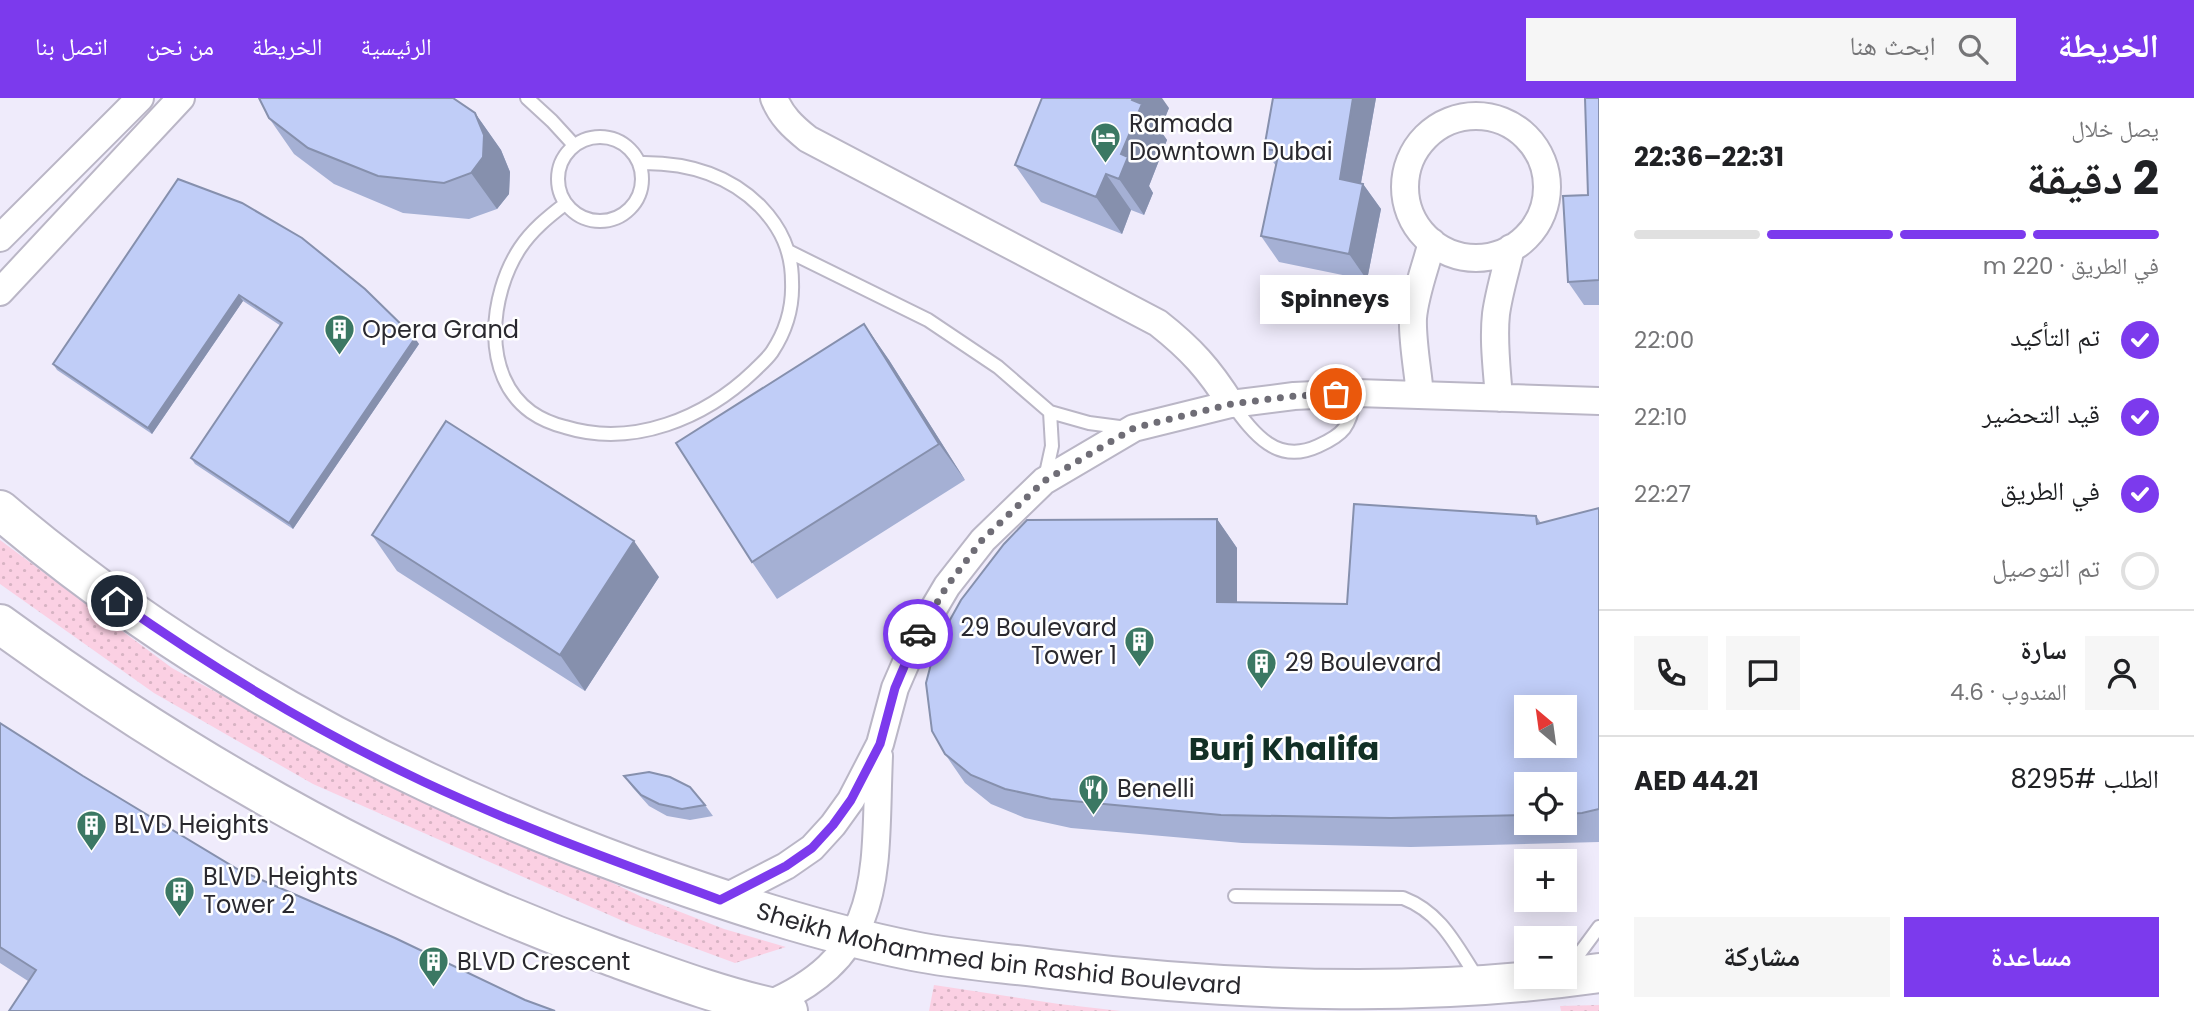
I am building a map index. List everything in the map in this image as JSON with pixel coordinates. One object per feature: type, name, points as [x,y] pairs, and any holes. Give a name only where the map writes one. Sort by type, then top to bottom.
[{"type":"main road","name":"Sheikh Mohammed bin Rashid Boulevard","points":[[0,510],[98,587],[175,642],[338,739],[423,782],[510,820],[720,900],[854,938],[918,952],[1157,981],[1320,989],[1483,985],[1514,982]]},
{"type":"main road","points":[[0,624],[204,760],[351,844],[438,886],[561,937],[663,975],[776,1009]]},
{"type":"main road","name":"Sheikh Mohammed bin Rashid Boulevard","points":[[1577,975],[1599,973]]},
{"type":"street","points":[[0,238],[140,98]]},
{"type":"street","points":[[0,292],[181,98]]},
{"type":"street","points":[[774,98],[790,125],[808,139],[1158,323],[1212,373],[1231,404]]},
{"type":"street","points":[[1499,398],[1496,315],[1508,260],[1543,213],[1548,189],[1544,165],[1534,144],[1516,128],[1494,117],[1470,116],[1447,122],[1427,136],[1412,155],[1406,178],[1407,202],[1416,225],[1432,242],[1450,253],[1508,260]]},
{"type":"street","points":[[1420,396],[1413,317],[1432,242]]},
{"type":"street","points":[[720,900],[786,866],[812,848],[833,825],[851,800],[880,744],[895,688],[918,635],[947,586],[982,540],[1044,481],[1134,428],[1231,404],[1294,396],[1357,393],[1599,401]]},
{"type":"street","points":[[776,1009],[837,961],[854,938],[864,913],[875,860],[880,744]]},
{"type":"lane","points":[[527,98],[574,145]]},
{"type":"lane","points":[[611,138],[632,151],[639,163],[642,187],[638,198],[630,209],[608,221],[596,222],[583,218],[565,204],[559,191],[560,166],[565,155],[574,145],[586,139],[611,138]]},
{"type":"lane","points":[[565,204],[533,231],[510,266],[498,306],[496,346],[508,387],[521,405],[538,417],[579,431],[623,434],[671,423],[695,413],[739,385],[771,353],[782,334],[793,293],[790,252],[781,232],[768,215],[738,188],[701,170],[681,164],[639,163]]},
{"type":"lane","points":[[790,252],[928,320],[998,367],[1050,412],[1089,423],[1134,428]]},
{"type":"lane","points":[[1231,404],[1248,428],[1277,449],[1292,453],[1307,452],[1344,431],[1357,393]]},
{"type":"lane","points":[[1044,481],[1052,446],[1050,412]]},
{"type":"lane","points":[[1235,896],[1403,898],[1420,905],[1435,916],[1483,985]]},
{"type":"lane","points":[[1577,957],[1599,928]]},
{"type":"shaded area","points":[[0,540],[172,668],[331,755],[510,834],[642,897],[724,929],[786,947],[735,963],[632,925],[313,784],[154,693],[0,584]]},
{"type":"shaded area","points":[[934,985],[1059,1004],[1121,1011],[929,1011]]},
{"type":"shaded area","points":[[1599,1005],[1599,1011],[1561,1011],[1560,1006]]},
{"type":"building","points":[[259,98],[453,98],[475,113],[484,135],[483,157],[471,173],[444,183],[378,176],[308,148],[269,118]]},
{"type":"building","points":[[1042,98],[1133,98],[1132,100],[1142,104],[1121,154],[1128,157],[1119,179],[1106,174],[1096,197],[1015,165]]},
{"type":"building","points":[[1273,98],[1353,98],[1340,179],[1363,184],[1349,254],[1261,236],[1279,151],[1264,149]]},
{"type":"building","points":[[1585,98],[1599,98],[1599,280],[1568,282],[1563,196],[1588,195]]},
{"type":"building","name":"Opera Grand","points":[[178,179],[242,203],[302,238],[365,289],[415,338],[289,523],[191,458],[282,323],[239,295],[148,428],[53,364]]},
{"type":"building","points":[[864,324],[939,444],[752,562],[676,443]]},
{"type":"building","points":[[446,421],[634,541],[560,655],[372,535]]},
{"type":"building","name":"29 Boulevard","points":[[1354,504],[1536,516],[1537,524],[1599,508],[1599,809],[1577,813],[1577,772],[1514,772],[1514,815],[1391,818],[1221,815],[1051,799],[1005,789],[971,775],[945,754],[932,731],[926,683],[936,645],[961,600],[1004,544],[1027,520],[1217,519],[1217,602],[1347,604]]},
{"type":"building","name":"BLVD Heights","points":[[0,723],[239,870],[395,938],[525,1000],[555,1011],[9,1011],[36,970],[0,947]]},
{"type":"building","points":[[649,772],[670,777],[690,787],[705,805],[682,809],[659,804],[641,795],[624,776]]},
{"type":"way so far","points":[[918,634],[947,586],[982,540],[1044,481],[1134,428],[1231,404],[1336,394]]},
{"type":"place","name":"Ramada Downtown Dubai","points":[[1106,165]]},
{"type":"place","name":"Opera Grand","points":[[339,357]]},
{"type":"place","name":"Spinneys","points":[[1336,394]]},
{"type":"place","name":"29 Boulevard Tower 1","points":[[1140,669]]},
{"type":"place","name":"29 Boulevard","points":[[1262,690]]},
{"type":"place","name":"Benelli","points":[[1094,816]]},
{"type":"place","name":"BLVD Heights","points":[[91,852]]},
{"type":"place","name":"BLVD Heights Tower 2","points":[[180,918]]},
{"type":"place","name":"BLVD Crescent","points":[[434,989]]},
{"type":"district","name":"Burj Khalifa","points":[[1284,749]]},
{"type":"route","points":[[117,601],[175,642],[256,692],[338,739],[423,782],[532,829],[720,900],[786,866],[812,848],[833,825],[851,800],[880,744],[895,688],[918,634]]}]
